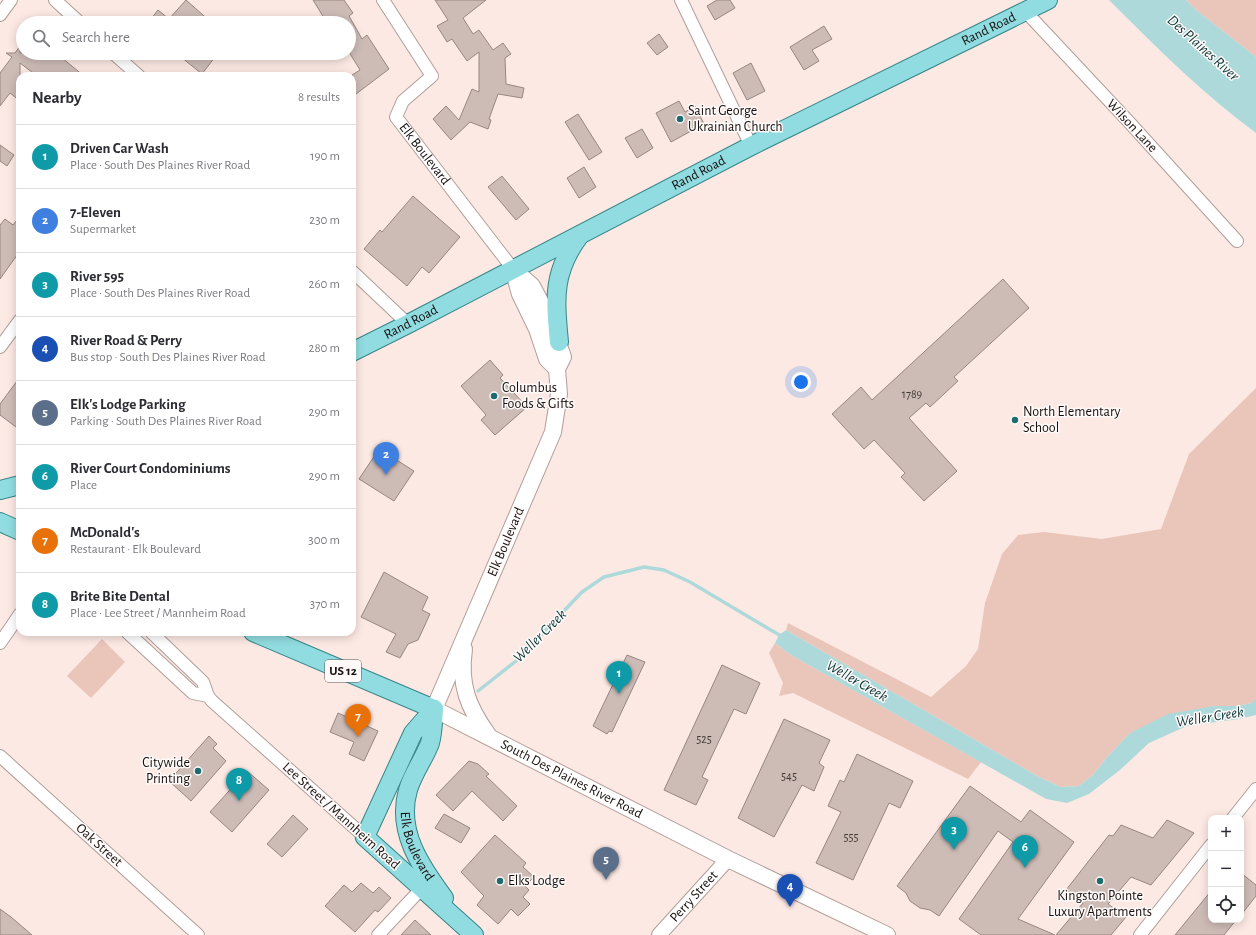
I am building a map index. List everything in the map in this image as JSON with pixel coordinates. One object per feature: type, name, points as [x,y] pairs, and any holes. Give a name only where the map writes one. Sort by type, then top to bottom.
[{"type":"main road","name":"Rand Road","points":[[356,350],[751,146],[1048,0]]},
{"type":"main road","points":[[559,342],[556,296],[557,278],[572,245],[581,234]]},
{"type":"main road","name":"Elk Boulevard","points":[[470,931],[421,867],[412,847],[406,821],[405,805],[408,789],[430,742],[434,709],[553,432],[559,394],[557,370],[563,357],[559,342],[532,286],[513,270]]},
{"type":"main road","name":"Elk Boulevard","points":[[513,270],[520,294],[537,329],[546,359],[557,370]]},
{"type":"main road","points":[[0,490],[16,486]]},
{"type":"main road","points":[[0,522],[16,529]]},
{"type":"main road","name":"South Des Plaines River Road","points":[[261,636],[434,709],[728,859],[887,935]]},
{"type":"main road","points":[[466,636],[462,660],[465,694],[476,718],[490,738]]},
{"type":"main road","name":"Elk Boulevard","points":[[365,837],[413,733],[434,709]]},
{"type":"main road","name":"Lee Street / Mannheim Road","points":[[365,837],[470,931]]},
{"type":"street","points":[[0,15],[11,0]]},
{"type":"street","points":[[55,0],[72,16]]},
{"type":"street","name":"Elk Boulevard","points":[[383,0],[432,76],[403,101],[396,117],[513,270]]},
{"type":"street","points":[[681,0],[751,146]]},
{"type":"street","name":"Wilson Lane","points":[[1026,12],[1129,122],[1237,241]]},
{"type":"street","points":[[121,60],[134,72]]},
{"type":"street","points":[[356,275],[408,324]]},
{"type":"street","points":[[0,347],[16,325]]},
{"type":"street","points":[[0,643],[16,620]]},
{"type":"street","name":"Lee Street / Mannheim Road","points":[[131,636],[193,693],[208,696]]},
{"type":"street","name":"Lee Street / Mannheim Road","points":[[155,636],[203,682],[208,696],[365,837]]},
{"type":"street","name":"Oak Street","points":[[0,756],[198,935]]},
{"type":"street","points":[[1235,815],[1256,788]]},
{"type":"street","points":[[1140,935],[1208,849]]},
{"type":"street","name":"Perry Street","points":[[659,935],[728,859]]},
{"type":"street","points":[[378,935],[422,888]]},
{"type":"shaded area","points":[[1186,0],[1256,0],[1256,57],[1196,10]]},
{"type":"shaded area","points":[[1256,388],[1256,705],[1252,703],[1237,706],[1214,706],[1130,733],[1108,756],[1093,775],[1079,786],[1061,787],[1039,777],[786,630],[788,623],[931,697],[966,666],[978,649],[985,603],[1002,554],[1018,535],[1044,532],[1102,539],[1161,529],[1189,454]]},
{"type":"shaded area","points":[[102,639],[125,662],[91,698],[67,676]]},
{"type":"shaded area","points":[[775,643],[791,655],[981,762],[968,779],[793,693],[779,696],[783,683],[769,653]]},
{"type":"water","name":"Des Plaines River","points":[[1109,0],[1186,0],[1196,10],[1256,57],[1256,133],[1198,86]]},
{"type":"water","points":[[786,630],[1039,777],[1061,787],[1079,786],[1093,775],[1108,756],[1130,733],[1168,714],[1214,706],[1237,706],[1252,703],[1256,699],[1256,715],[1239,719],[1187,726],[1149,743],[1120,770],[1089,794],[1067,803],[1046,799],[791,655],[775,643],[779,635]]},
{"type":"building","points":[[186,0],[204,16],[172,16]]},
{"type":"building","points":[[313,0],[344,0],[353,13],[349,16],[323,16]]},
{"type":"building","points":[[435,0],[486,0],[463,18],[473,34],[479,30],[493,50],[503,43],[511,54],[505,58],[506,84],[524,88],[522,98],[498,94],[489,119],[491,120],[488,129],[470,122],[451,140],[433,119],[446,106],[459,120],[472,89],[479,92],[479,52],[467,61],[452,39],[447,42],[437,26],[448,20]]},
{"type":"building","points":[[717,0],[730,0],[735,8],[715,20],[707,6]]},
{"type":"building","points":[[158,10],[165,16],[153,16]]},
{"type":"building","points":[[824,26],[832,39],[812,50],[819,61],[804,70],[790,47]]},
{"type":"building","points":[[356,28],[362,39],[367,35],[389,69],[356,94],[356,72],[360,70],[354,60],[356,60]]},
{"type":"building","points":[[659,34],[668,47],[657,55],[647,43]]},
{"type":"building","points":[[16,52],[16,60],[65,60],[79,72],[32,72],[20,63],[20,72],[16,72],[16,98],[10,93],[0,106],[0,73],[12,57],[6,53],[15,53]]},
{"type":"building","points":[[185,60],[213,60],[204,72],[200,72]]},
{"type":"building","points":[[751,63],[765,91],[747,100],[733,73]]},
{"type":"building","name":"Saint George Ukrainian Church","points":[[679,101],[685,112],[695,106],[704,124],[671,142],[656,113]]},
{"type":"building","points":[[578,114],[602,152],[589,160],[565,122]]},
{"type":"building","points":[[642,129],[653,148],[637,158],[625,138]]},
{"type":"building","points":[[0,145],[14,155],[7,166],[0,161]]},
{"type":"building","points":[[584,167],[596,187],[579,198],[567,178]]},
{"type":"building","points":[[502,176],[529,209],[516,220],[488,187]]},
{"type":"building","points":[[413,196],[460,237],[429,273],[422,267],[407,286],[364,249],[380,230],[382,232]]},
{"type":"building","points":[[5,219],[13,225],[16,221],[16,257],[0,279],[0,225]]},
{"type":"building","points":[[1003,279],[1029,308],[954,377],[958,381],[930,407],[926,403],[909,418],[957,471],[924,501],[901,477],[905,473],[874,440],[864,449],[832,414],[861,387],[872,400]]},
{"type":"building","name":"Columbus Foods & Gifts","points":[[490,360],[503,375],[500,378],[527,407],[495,435],[481,420],[486,415],[461,386]]},
{"type":"building","points":[[16,382],[16,427],[0,415],[0,404]]},
{"type":"building","points":[[379,449],[414,471],[394,501],[359,479]]},
{"type":"building","points":[[384,572],[428,597],[422,610],[430,614],[418,640],[408,644],[400,658],[386,652],[396,634],[361,617]]},
{"type":"building","points":[[627,655],[645,662],[612,732],[609,731],[607,734],[593,726]]},
{"type":"building","points":[[722,665],[760,683],[746,714],[734,709],[702,777],[708,780],[696,805],[664,790]]},
{"type":"building","points":[[338,713],[378,731],[364,761],[349,754],[354,742],[330,732]]},
{"type":"building","points":[[784,719],[830,740],[819,763],[824,767],[814,791],[802,785],[774,837],[738,818]]},
{"type":"building","name":"Citywide Printing","points":[[209,736],[217,744],[213,748],[226,761],[191,801],[169,781]]},
{"type":"building","points":[[857,754],[913,781],[900,808],[889,803],[853,880],[816,863],[841,812],[828,806],[840,780],[844,782]]},
{"type":"building","points":[[469,761],[478,764],[489,774],[486,776],[517,806],[503,821],[472,791],[453,811],[436,795]]},
{"type":"building","points":[[247,771],[269,790],[232,832],[210,812]]},
{"type":"building","points":[[970,786],[1021,822],[1030,810],[1074,842],[1018,919],[1055,935],[981,935],[959,919],[1013,842],[998,831],[939,916],[930,910],[920,908],[910,901],[906,893],[897,886]]},
{"type":"building","points":[[444,814],[470,828],[461,843],[435,828]]},
{"type":"building","points":[[293,815],[308,829],[282,857],[267,844]]},
{"type":"building","name":"Kingston Pointe Luxury Apartments","points":[[1167,820],[1194,833],[1151,885],[1131,877],[1108,904],[1126,917],[1111,935],[1056,935],[1083,903],[1066,890],[1109,835],[1113,836],[1121,825],[1153,838]]},
{"type":"building","name":"Elks Lodge","points":[[495,835],[526,863],[523,867],[534,877],[525,886],[529,890],[523,897],[530,904],[518,916],[511,909],[498,924],[477,905],[484,896],[461,872]]},
{"type":"building","points":[[1244,875],[1256,885],[1256,896],[1244,911]]},
{"type":"building","points":[[361,883],[373,893],[379,887],[391,898],[378,912],[375,910],[355,932],[325,906],[344,885],[352,892]]},
{"type":"building","points":[[1208,895],[1208,923],[1234,923],[1224,935],[1175,935]]},
{"type":"building","points":[[0,909],[11,917],[32,935],[0,935]]},
{"type":"building","points":[[415,920],[431,935],[401,935]]},
{"type":"waterway","name":"Weller Creek","points":[[478,691],[516,661],[582,592],[604,577],[644,567],[664,570],[690,582],[781,636]]},
{"type":"place","name":"Saint George Ukrainian Church","points":[[680,119]]},
{"type":"place","name":"Columbus Foods & Gifts","points":[[494,396]]},
{"type":"place","name":"North Elementary School","points":[[1015,420]]},
{"type":"place","name":"7-Eleven","points":[[386,475]]},
{"type":"place","name":"Driven Car Wash","points":[[619,694]]},
{"type":"place","name":"McDonald's","points":[[358,737]]},
{"type":"place","name":"Citywide Printing","points":[[198,771]]},
{"type":"place","name":"Brite Bite Dental","points":[[239,801]]},
{"type":"place","name":"River 595","points":[[954,850]]},
{"type":"place","name":"River Court Condominiums","points":[[1025,868]]},
{"type":"place","name":"Elk's Lodge Parking","points":[[606,880]]},
{"type":"place","name":"Elks Lodge","points":[[500,881]]},
{"type":"place","name":"Kingston Pointe Luxury Apartments","points":[[1100,881]]},
{"type":"place","name":"River Road & Perry","points":[[790,907]]}]
